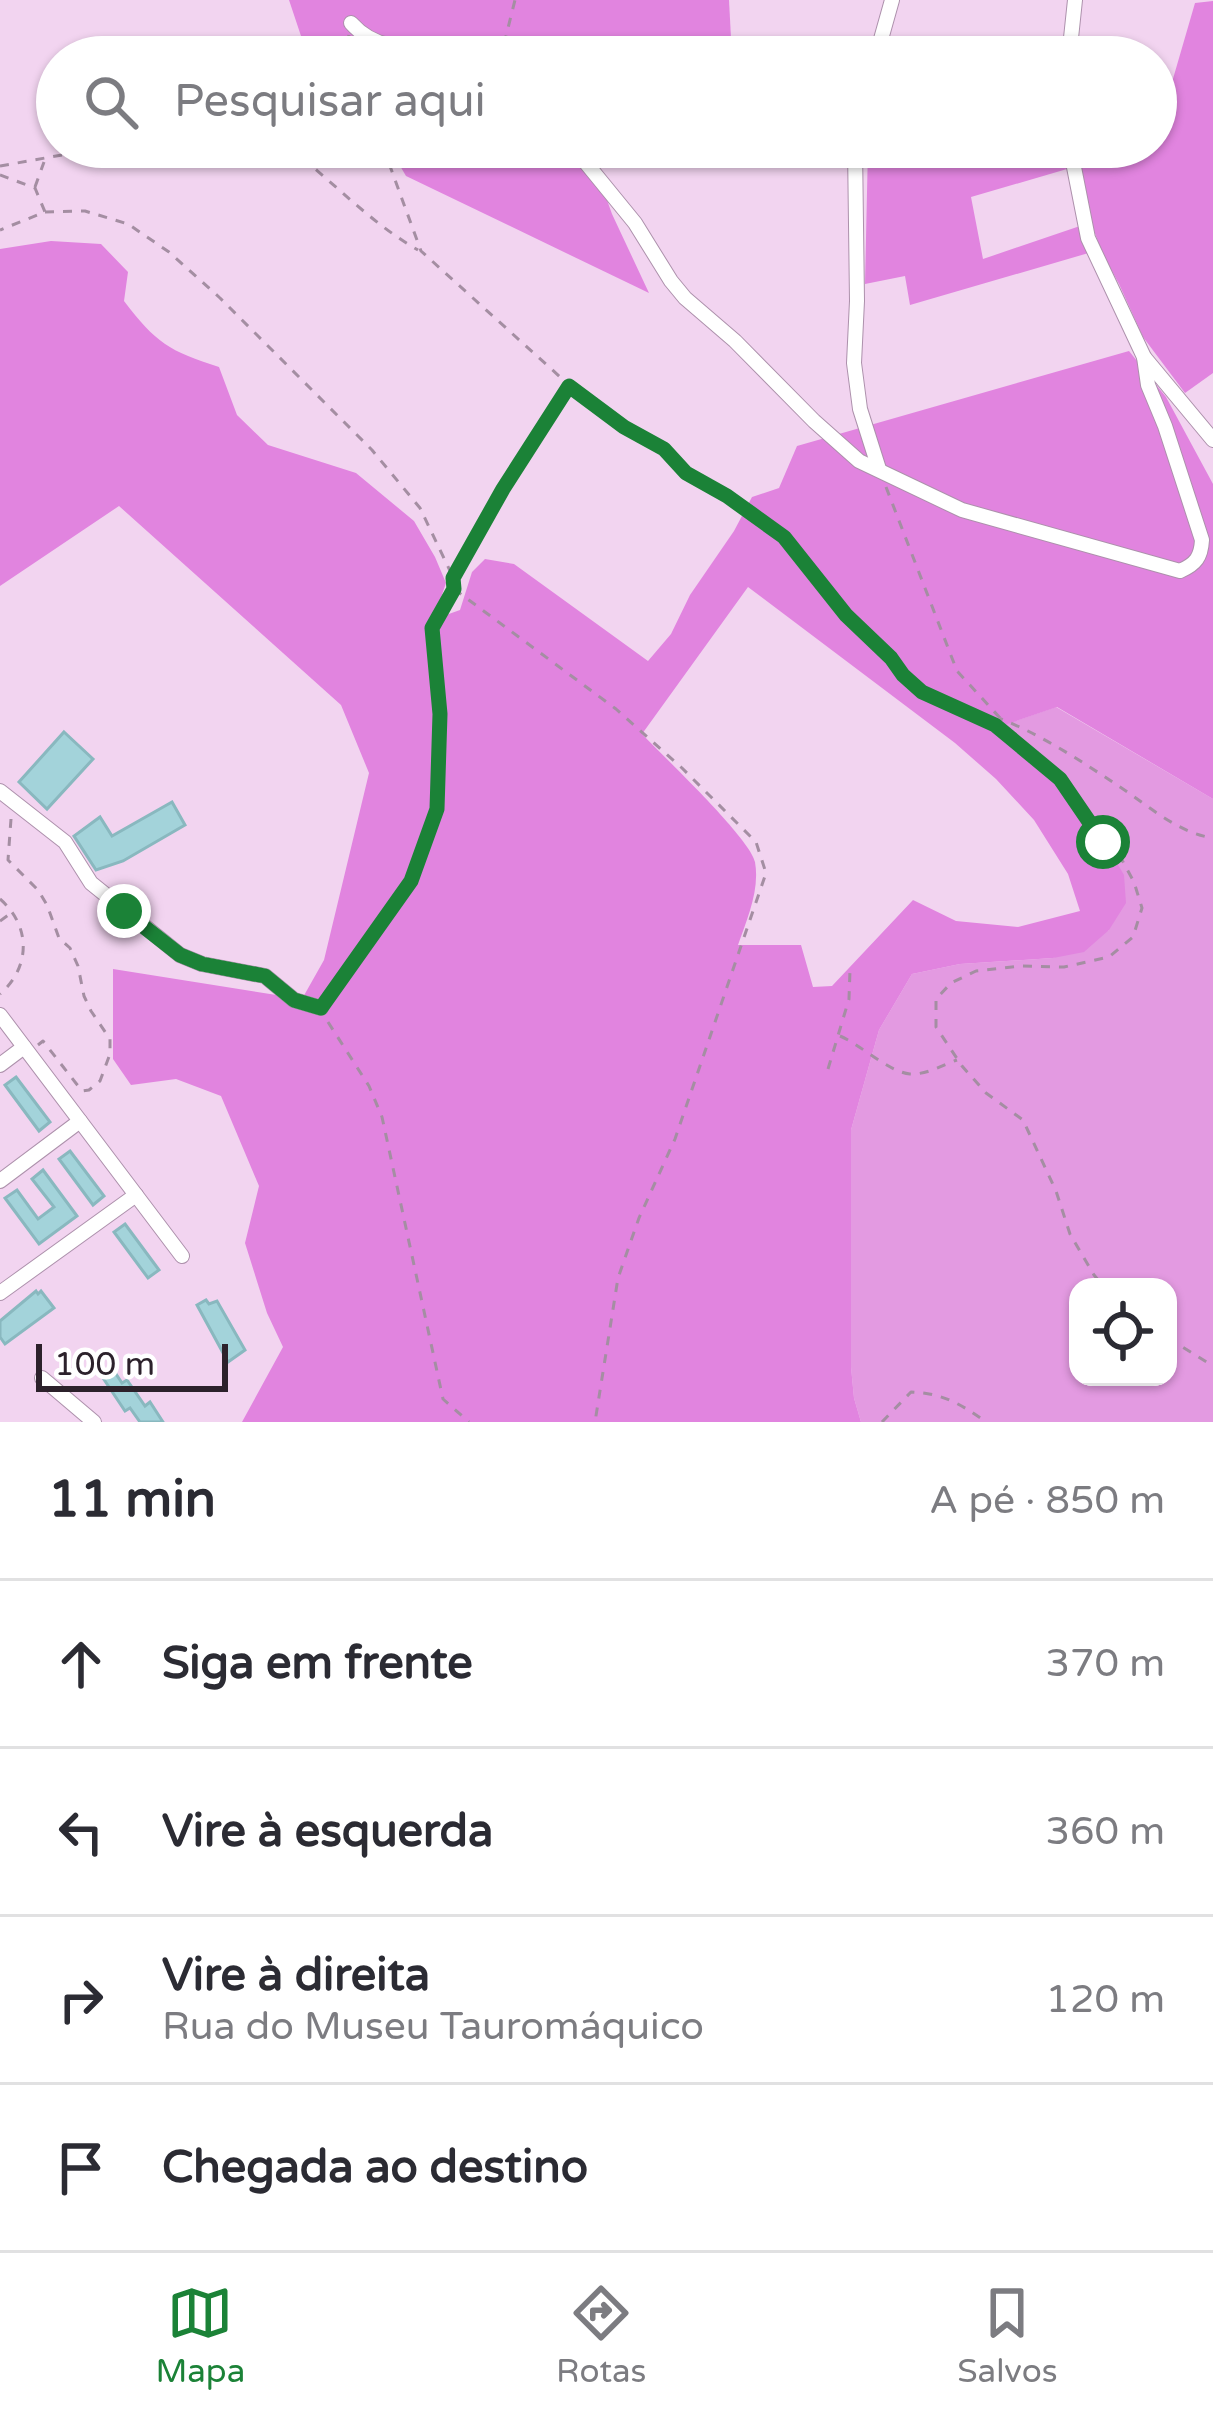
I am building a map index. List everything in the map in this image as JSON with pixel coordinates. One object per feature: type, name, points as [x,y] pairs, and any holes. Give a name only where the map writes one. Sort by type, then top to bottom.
[{"type":"street","points":[[882,36],[892,0]]},
{"type":"street","points":[[1071,36],[1075,0]]},
{"type":"street","points":[[351,23],[367,36]]},
{"type":"street","points":[[590,168],[686,298],[859,461],[962,510],[1180,571],[1193,566],[1201,554],[1202,540],[1148,385],[1144,357]]},
{"type":"street","points":[[855,168],[854,363],[860,410],[879,469]]},
{"type":"street","points":[[1074,168],[1088,238],[1144,357],[1213,440]]},
{"type":"street","points":[[5,795],[65,842],[91,883],[180,955],[265,976],[294,1000],[321,1008]]},
{"type":"street","points":[[0,1015],[182,1256]]},
{"type":"street","points":[[0,1065],[26,1050]]},
{"type":"street","points":[[0,1181],[80,1121]]},
{"type":"street","points":[[1,1289],[136,1195]]},
{"type":"street","points":[[42,1378],[94,1422]]},
{"type":"path","points":[[504,36],[515,0]]},
{"type":"path","points":[[0,166],[36,160]]},
{"type":"path","points":[[34,188],[42,168]]},
{"type":"path","points":[[316,168],[387,232],[421,251],[569,386],[624,427],[664,449],[686,473],[784,537],[846,615],[922,692],[995,725],[1060,779],[1103,842],[1122,860],[1142,908],[1133,937],[1109,957],[1064,968],[976,970],[951,983],[936,999],[936,1027],[958,1060],[986,1094],[1023,1120],[1070,1234],[1097,1278]]},
{"type":"path","points":[[391,168],[421,251]]},
{"type":"path","points":[[0,175],[34,188],[45,212]]},
{"type":"path","points":[[0,230],[45,212],[85,211],[128,224],[169,252],[372,450],[420,508],[453,578],[454,589],[432,628],[440,714],[437,809],[411,881],[321,1008],[370,1086],[382,1118],[443,1399],[469,1422]]},
{"type":"path","points":[[453,578],[569,386]]},
{"type":"path","points":[[879,469],[957,671],[1001,719],[1085,764],[1186,831],[1213,838]]},
{"type":"path","points":[[454,589],[616,709],[682,768],[756,842],[766,873],[675,1139],[618,1277],[595,1422]]},
{"type":"path","points":[[995,725],[1001,719]]},
{"type":"path","points":[[5,795],[8,860],[38,890],[58,938],[73,954],[91,1011],[110,1039],[100,1081],[82,1091],[43,1041],[26,1050]]},
{"type":"path","points":[[0,898],[13,911],[22,931],[24,952],[18,973],[0,994]]},
{"type":"path","points":[[0,921],[13,911]]},
{"type":"path","points":[[828,1069],[849,999],[850,970]]},
{"type":"path","points":[[839,1036],[908,1074],[958,1060]]},
{"type":"path","points":[[1177,1344],[1213,1366]]},
{"type":"path","points":[[882,1422],[911,1392],[956,1401],[986,1422]]},
{"type":"shaded area","points":[[289,0],[729,0],[731,36],[301,36]]},
{"type":"shaded area","points":[[1213,1],[1213,373],[1185,393],[1143,337],[1102,253],[1081,168],[1177,168],[1177,65],[1195,3]]},
{"type":"shaded area","points":[[401,168],[596,168],[649,293],[406,176]]},
{"type":"shaded area","points":[[868,168],[1067,168],[971,197],[983,259],[1080,226],[1092,252],[910,305],[905,276],[865,284]]},
{"type":"shaded area","points":[[51,241],[101,244],[128,272],[124,301],[135,315],[165,344],[219,367],[237,415],[268,445],[356,473],[414,521],[446,583],[436,612],[446,615],[460,610],[472,572],[485,559],[514,564],[648,661],[671,634],[752,497],[779,488],[797,446],[1129,351],[1166,397],[1213,484],[1213,799],[1057,707],[996,728],[1057,781],[1124,875],[1126,903],[1109,930],[1084,952],[960,964],[912,974],[879,1030],[851,1130],[851,1367],[861,1422],[242,1422],[283,1347],[245,1243],[259,1186],[221,1096],[176,1079],[131,1085],[113,1059],[113,969],[302,999],[324,960],[369,773],[341,705],[119,506],[0,586],[0,249]],"holes":[[[748,587],[955,743],[1034,820],[1068,874],[1080,911],[1018,927],[956,921],[913,900],[832,986],[813,987],[801,945],[738,945],[754,894],[755,862],[750,851],[642,734]]]},
{"type":"shaded area","points":[[1056,707],[1213,799],[1213,1422],[861,1422],[851,1367],[851,1130],[879,1030],[912,974],[960,964],[1053,958],[1109,930],[1072,805],[1057,781],[995,728]]},
{"type":"building","points":[[64,732],[93,759],[47,809],[19,782]]},
{"type":"building","points":[[172,802],[185,825],[123,861],[96,870],[74,836],[100,817],[112,836]]},
{"type":"building","points":[[16,1077],[50,1122],[39,1131],[5,1085]]},
{"type":"building","points":[[70,1151],[104,1196],[93,1205],[59,1159]]},
{"type":"building","points":[[43,1170],[77,1216],[39,1244],[5,1198],[17,1190],[38,1219],[54,1207],[32,1179]]},
{"type":"building","points":[[125,1224],[159,1270],[148,1278],[114,1232]]},
{"type":"building","points":[[36,1291],[54,1308],[5,1344],[0,1321]]},
{"type":"building","points":[[206,1300],[209,1304],[217,1301],[245,1350],[228,1362],[197,1305]]},
{"type":"building","points":[[114,1371],[122,1383],[127,1380],[145,1406],[150,1402],[163,1422],[140,1422],[130,1408],[125,1411],[103,1378]]},
{"type":"route","points":[[124,911],[180,955],[265,976],[294,1000],[321,1008],[411,881],[437,809],[440,714],[432,628],[454,589],[453,578],[503,489],[569,386],[624,427],[664,449],[686,473],[784,537],[846,615],[903,675],[922,692],[995,725],[1060,779],[1103,842]]}]
